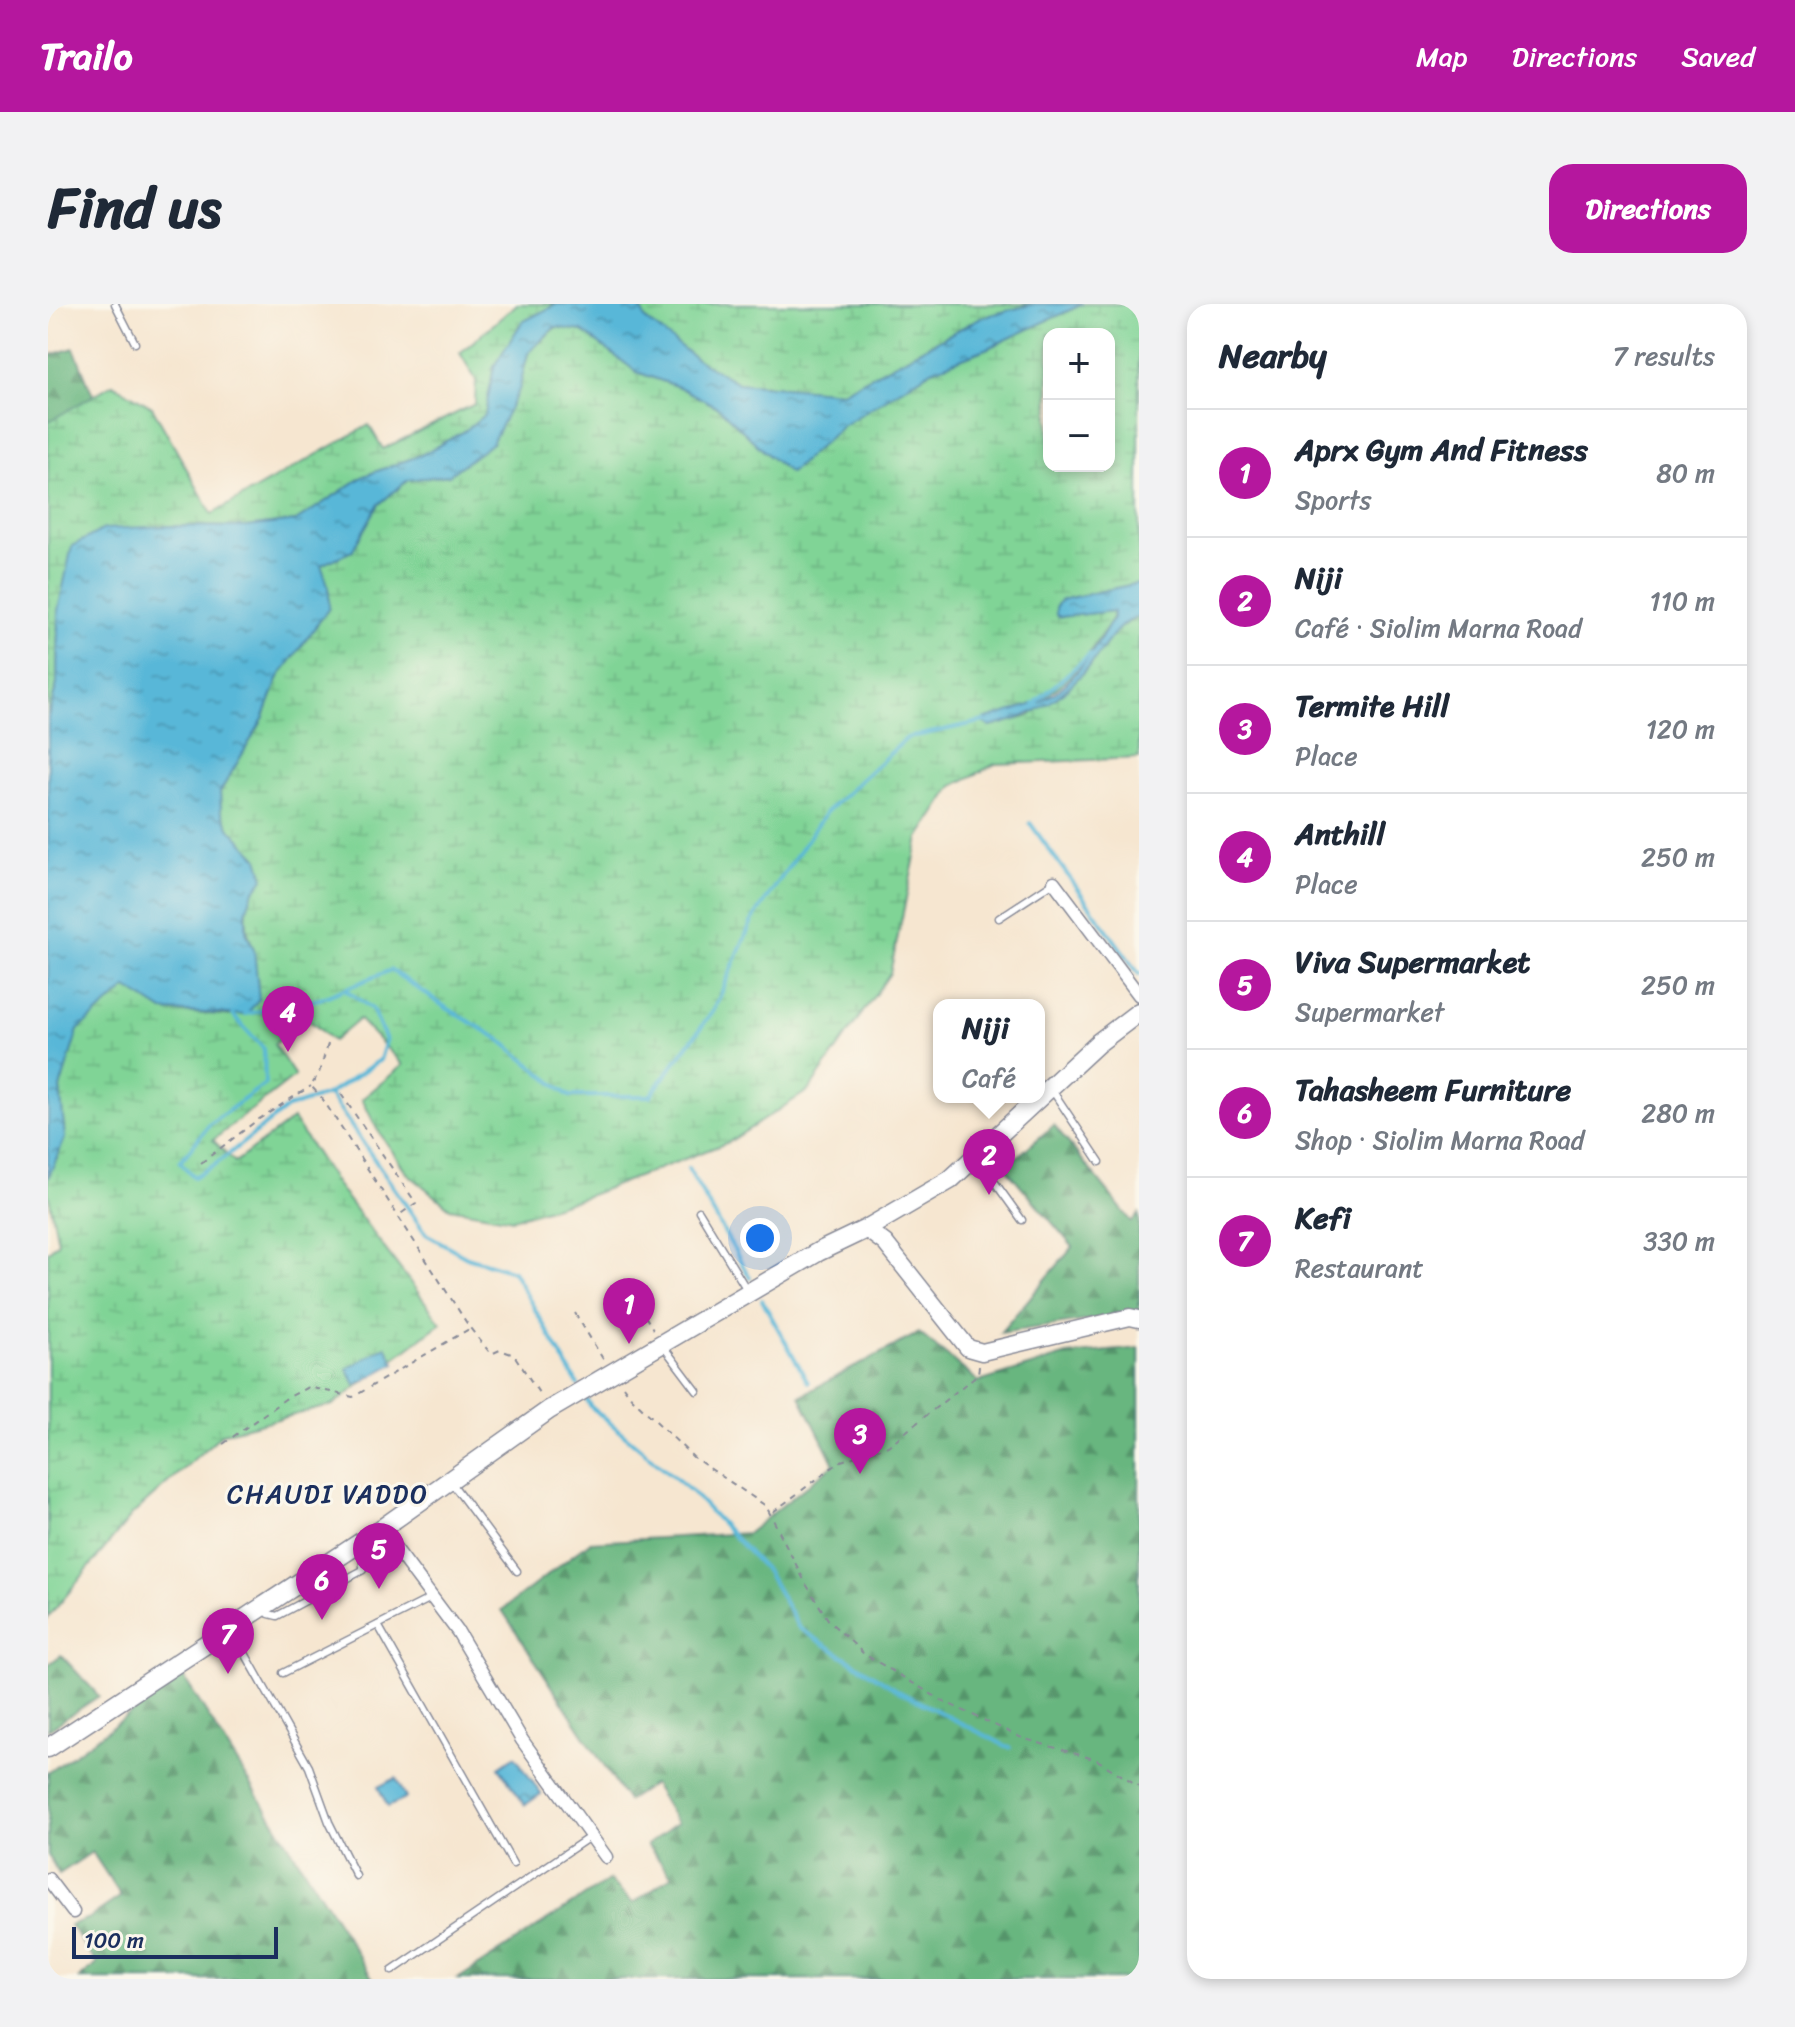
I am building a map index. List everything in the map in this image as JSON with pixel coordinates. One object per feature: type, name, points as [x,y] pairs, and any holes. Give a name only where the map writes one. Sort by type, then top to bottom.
[{"type":"main road","points":[[1045,1092],[1098,1043],[1139,1012]]},
{"type":"main road","points":[[48,1748],[381,1529],[549,1410],[818,1252],[866,1229],[950,1180],[1033,1103]]},
{"type":"street","points":[[1054,882],[1139,995]]},
{"type":"street","points":[[866,1229],[885,1243],[968,1348],[982,1352],[1130,1317],[1139,1319]]},
{"type":"street","points":[[381,1529],[458,1632],[522,1740],[606,1857]]},
{"type":"street","points":[[48,1879],[73,1912]]},
{"type":"lane","points":[[115,304],[135,343]]},
{"type":"lane","points":[[999,918],[1054,882]]},
{"type":"lane","points":[[1050,1087],[1100,1162]]},
{"type":"lane","points":[[976,1156],[1022,1220]]},
{"type":"lane","points":[[699,1211],[749,1293]]},
{"type":"lane","points":[[662,1344],[697,1391]]},
{"type":"lane","points":[[449,1479],[517,1571]]},
{"type":"lane","points":[[283,1673],[431,1598]]},
{"type":"lane","points":[[378,1625],[513,1864]]},
{"type":"lane","points":[[230,1627],[309,1767],[329,1822],[356,1876]]},
{"type":"lane","points":[[392,1971],[592,1836]]},
{"type":"path","points":[[201,1163],[256,1121],[311,1086],[319,1073],[328,1044]]},
{"type":"path","points":[[311,1086],[470,1328],[491,1354],[500,1350],[514,1355],[549,1410]]},
{"type":"path","points":[[341,1094],[416,1203],[398,1215]]},
{"type":"path","points":[[639,1306],[662,1344]]},
{"type":"path","points":[[575,1313],[626,1392],[693,1457],[772,1513],[786,1546],[829,1621],[864,1654],[943,1701],[1022,1738],[1097,1760],[1139,1786]]},
{"type":"path","points":[[223,1444],[285,1399],[308,1387],[353,1397],[470,1328]]},
{"type":"path","points":[[772,1513],[841,1461],[888,1446],[978,1374],[982,1352]]},
{"type":"green space","points":[[517,304],[557,304],[522,323],[494,366],[486,414],[465,431],[421,455],[364,476],[296,521],[246,527],[169,526],[58,610],[57,684],[48,717],[48,422],[113,384],[152,407],[212,514],[369,425],[383,449],[475,404],[476,380],[460,353]]},
{"type":"green space","points":[[639,304],[1034,304],[982,317],[842,392],[738,383],[695,358],[645,319]]},
{"type":"green space","points":[[1083,304],[1139,304],[1139,583],[1068,598],[1060,617],[1113,611],[1108,626],[1064,682],[1039,701],[990,727],[1030,716],[1093,662],[1116,630],[1139,616],[1139,758],[995,764],[953,786],[919,838],[890,973],[809,1090],[729,1142],[582,1198],[513,1219],[450,1208],[407,1173],[377,1129],[362,1099],[403,1065],[359,1019],[333,1041],[310,1021],[274,1044],[295,1076],[213,1140],[235,1162],[293,1119],[336,1184],[441,1323],[333,1405],[223,1433],[132,1515],[48,1618],[48,1252],[58,1242],[48,1178],[65,1138],[60,1088],[78,1029],[127,987],[163,1011],[234,1016],[254,949],[249,937],[247,915],[258,858],[230,829],[221,811],[220,792],[263,719],[279,677],[329,608],[320,565],[352,551],[378,505],[408,480],[449,475],[519,390],[528,353],[556,327],[582,331],[637,372],[679,387],[718,407],[790,472],[842,426],[932,370]]},
{"type":"green space","points":[[74,348],[99,410],[48,433],[48,356]]},
{"type":"green space","points":[[1054,1125],[1132,1222],[1139,1214],[1139,1313],[1000,1333],[1073,1247],[1005,1167]]},
{"type":"green space","points":[[919,1333],[979,1382],[1067,1355],[1139,1348],[1139,1979],[458,1979],[609,1880],[633,1903],[672,1876],[647,1845],[677,1823],[653,1784],[627,1801],[502,1610],[590,1542],[748,1533],[834,1464],[800,1396]]},
{"type":"green space","points":[[61,1655],[99,1696],[48,1730],[48,1665]]},
{"type":"green space","points":[[183,1676],[373,1979],[79,1979],[97,1964],[70,1925],[89,1918],[121,1896],[92,1852],[59,1874],[48,1855],[48,1773]]},
{"type":"water","points":[[557,304],[639,304],[645,319],[695,358],[738,383],[842,392],[982,317],[1034,304],[1083,304],[932,370],[842,426],[790,473],[718,407],[679,387],[637,372],[582,331],[555,327],[528,353],[519,390],[492,443],[449,475],[408,480],[378,505],[352,551],[321,565],[329,588],[329,608],[279,677],[263,719],[220,792],[221,811],[230,829],[258,858],[264,878],[252,894],[246,912],[246,932],[254,949],[259,999],[246,1015],[163,1011],[127,988],[78,1030],[60,1088],[65,1138],[48,1178],[48,717],[57,684],[58,610],[72,546],[104,529],[246,527],[296,521],[364,476],[421,455],[465,431],[485,414],[494,366],[522,322]]},
{"type":"water","points":[[1139,583],[1139,616],[1119,629],[1061,695],[1036,711],[1007,722],[990,727],[981,721],[1051,696],[1067,683],[1096,647],[1113,618],[1113,611],[1060,617],[1056,615],[1056,606],[1061,600]]},
{"type":"water","points":[[386,1346],[395,1363],[356,1385],[347,1369]]},
{"type":"water","points":[[515,1756],[541,1794],[525,1805],[499,1767]]},
{"type":"water","points":[[396,1778],[406,1798],[388,1807],[378,1787]]},
{"type":"waterway","points":[[1034,704],[1090,654]]},
{"type":"waterway","points":[[245,1014],[320,999],[391,970],[499,1039],[569,1096],[650,1096],[714,1010],[752,921],[826,812],[907,738],[985,721]]},
{"type":"waterway","points":[[1030,823],[1139,974]]},
{"type":"waterway","points":[[329,1094],[380,1060],[386,1040],[372,1009],[346,990]]},
{"type":"waterway","points":[[233,1015],[264,1049],[265,1084],[210,1124],[180,1162],[194,1177],[216,1164],[287,1108],[329,1094],[426,1234],[467,1257],[513,1271],[578,1385]]},
{"type":"waterway","points":[[688,1168],[750,1278]]},
{"type":"waterway","points":[[762,1300],[808,1382]]},
{"type":"waterway","points":[[585,1396],[590,1406],[691,1491],[767,1572],[799,1628],[900,1692],[1010,1748]]},
{"type":"place","name":"Anthill","points":[[288,1052]]},
{"type":"place","name":"Niji","points":[[989,1195]]},
{"type":"place","name":"Aprx Gym And Fitness","points":[[629,1344]]},
{"type":"place","name":"Termite Hill","points":[[860,1474]]},
{"type":"place","name":"Viva Supermarket","points":[[379,1589]]},
{"type":"place","name":"Tahasheem Furniture","points":[[322,1620]]},
{"type":"place","name":"Kefi","points":[[228,1674]]},
{"type":"district","name":"CHAUDI VADDO","points":[[328,1494]]}]
